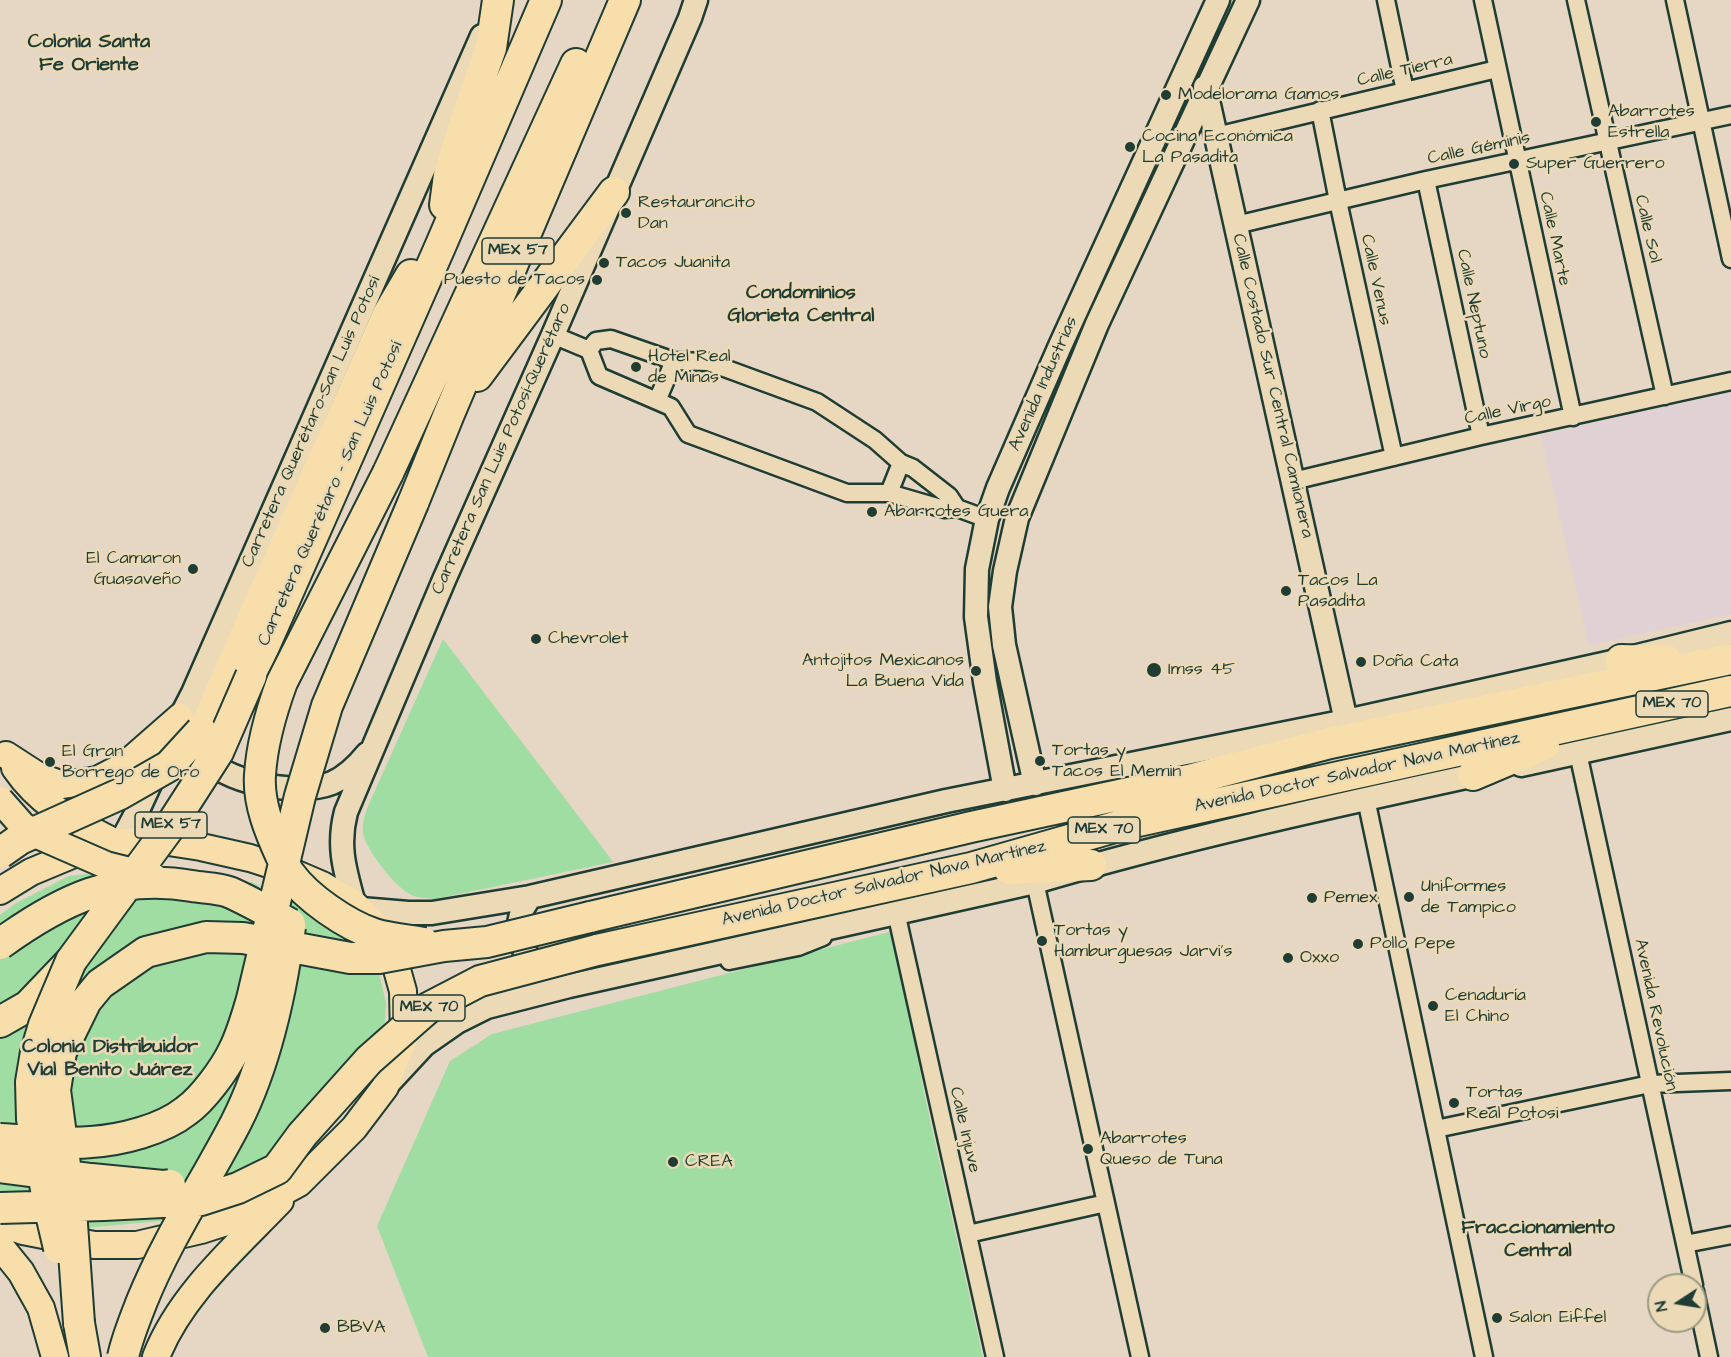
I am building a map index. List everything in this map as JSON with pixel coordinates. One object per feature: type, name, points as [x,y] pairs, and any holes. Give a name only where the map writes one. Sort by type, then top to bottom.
[{"type":"highway","points":[[0,853],[20,839],[120,794],[169,766],[191,724],[213,709],[388,314],[406,281],[419,264],[438,251],[449,175],[491,48],[498,0]]},
{"type":"highway","name":"Carretera Querétaro - San Luis Potosí","points":[[71,961],[171,825],[218,752],[546,0]]},
{"type":"highway","points":[[444,946],[374,934],[331,913],[289,874],[269,830],[262,801],[260,777],[263,749],[270,716],[282,682],[388,473],[606,0]]},
{"type":"highway","name":"MEX 57","points":[[300,796],[327,706],[625,0]]},
{"type":"highway","points":[[449,414],[614,192]]},
{"type":"highway","points":[[1621,660],[1659,661],[1731,647]]},
{"type":"highway","name":"Avenida Doctor Salvador Nava Martínez","points":[[79,1323],[71,1210],[55,1090],[61,1052],[86,1001],[100,984],[146,952],[206,937],[243,938],[350,958],[379,958],[444,946],[487,942],[971,827],[1189,780],[1330,743],[1731,659]]},
{"type":"highway","name":"Avenida Doctor Salvador Nava Martínez","points":[[302,1135],[369,1060],[428,1008],[480,981],[597,950],[970,868],[1129,823],[1731,691]]},
{"type":"highway","points":[[1473,775],[1613,716]]},
{"type":"highway","points":[[1189,780],[1213,765],[1270,746],[1295,731]]},
{"type":"highway","points":[[0,1138],[80,1143],[115,1139],[167,1122],[187,1111],[217,1078],[233,1052],[252,999],[300,796]]},
{"type":"highway","points":[[123,1357],[137,1312],[156,1268],[232,1130],[251,1090],[284,970],[296,882],[300,796]]},
{"type":"highway","points":[[970,868],[1091,865]]},
{"type":"highway","points":[[0,944],[34,920],[66,902],[93,892],[115,885],[134,883],[180,884],[226,891],[251,902],[350,958]]},
{"type":"highway","points":[[0,1022],[28,1006],[71,961]]},
{"type":"highway","points":[[71,961],[44,1025],[36,1052],[31,1082],[32,1119],[51,1214],[79,1323],[85,1357]]},
{"type":"highway","points":[[0,1167],[163,1186],[217,1177],[242,1169],[302,1135]]},
{"type":"highway","points":[[0,1208],[201,1200],[238,1188],[276,1169],[302,1135]]},
{"type":"main road","name":"Carretera Querétaro-San Luis Potosí","points":[[117,842],[191,724],[193,693],[498,0]]},
{"type":"main road","name":"Carretera San Luis Potosí-Querétaro","points":[[357,906],[341,854],[341,829],[346,812],[444,580],[553,335],[696,0]]},
{"type":"main road","name":"Avenida Industrias","points":[[1035,784],[1010,677],[1000,607],[1005,571],[1017,518],[1097,324],[1248,0]]},
{"type":"main road","points":[[1215,7],[1236,26]]},
{"type":"main road","name":"Avenida Industrias","points":[[1005,790],[985,682],[976,617],[977,569],[987,519],[998,488],[1215,7]]},
{"type":"main road","name":"Calle Costado Sur Central Camionera","points":[[1196,50],[1346,721]]},
{"type":"main road","points":[[1067,395],[1078,346],[1070,327]]},
{"type":"main road","points":[[357,906],[387,912],[432,913],[530,897],[946,801],[1346,721],[1621,660],[1731,633]]},
{"type":"main road","points":[[193,693],[191,729],[197,750],[206,762],[248,781],[278,788],[297,789],[332,783],[359,763],[375,744]]},
{"type":"main road","name":"Avenida Doctor Salvador Nava Martínez","points":[[386,1087],[424,1045],[457,1022],[487,1007],[570,990],[888,913],[1035,882],[1091,865],[1366,799],[1731,719]]},
{"type":"main road","points":[[3,750],[40,777],[63,785],[97,780],[191,724]]},
{"type":"main road","points":[[3,750],[29,786],[51,807],[117,842]]},
{"type":"main road","points":[[0,800],[23,826],[66,849],[106,865],[180,884]]},
{"type":"main road","points":[[0,891],[31,872],[91,847],[117,842],[162,842],[201,847],[250,858],[322,885],[357,906],[378,929],[394,959],[403,991],[404,1039],[386,1087],[354,1128],[211,1273],[183,1308],[161,1344],[156,1357]]},
{"type":"main road","points":[[530,897],[521,911],[518,926],[527,957],[545,975],[570,990]]},
{"type":"main road","points":[[0,1223],[22,1231],[94,1245],[137,1245],[229,1221],[299,1183]]},
{"type":"main road","points":[[0,1246],[21,1272],[41,1308],[55,1357]]},
{"type":"street","points":[[1386,0],[1405,91]]},
{"type":"street","name":"Calle Marte","points":[[1483,0],[1573,417]]},
{"type":"street","name":"Calle Sol","points":[[1576,0],[1665,396]]},
{"type":"street","points":[[1675,0],[1731,259]]},
{"type":"street","name":"Calle Tierra","points":[[1216,136],[1497,69]]},
{"type":"street","name":"Calle Venus","points":[[1320,110],[1394,457]]},
{"type":"street","name":"Calle Géminis","points":[[1236,225],[1425,180],[1731,115]]},
{"type":"street","name":"Calle Neptuno","points":[[1425,180],[1481,436]]},
{"type":"street","points":[[553,335],[589,350],[599,376],[671,407],[688,434],[847,493],[889,493],[944,509],[957,508],[987,519]]},
{"type":"street","points":[[589,350],[596,342],[611,339],[674,362],[708,362],[817,402],[875,440],[901,463],[913,468],[949,496],[957,508]]},
{"type":"street","points":[[657,401],[674,362]]},
{"type":"street","name":"Calle Virgo","points":[[1293,481],[1481,436],[1731,381]]},
{"type":"street","points":[[889,493],[901,463]]},
{"type":"street","name":"Avenida Revolución","points":[[1578,753],[1691,1273]]},
{"type":"street","points":[[1366,799],[1484,1357]]},
{"type":"street","points":[[1035,882],[1140,1357]]},
{"type":"street","name":"Calle Injuve","points":[[888,913],[968,1234],[996,1357]]},
{"type":"street","points":[[1436,1129],[1650,1084],[1731,1081]]},
{"type":"street","points":[[968,1234],[1106,1203]]},
{"type":"street","points":[[1685,1244],[1731,1235]]},
{"type":"street","points":[[1704,1333],[1709,1357]]},
{"type":"shaded area","points":[[1731,392],[1731,614],[1589,645],[1541,435]]},
{"type":"green space","points":[[443,639],[613,862],[435,899],[417,897],[408,893],[381,866],[365,840],[363,822],[368,806]]},
{"type":"green space","points":[[139,868],[180,884],[252,882],[328,920],[376,959],[386,1003],[384,1045],[221,1203],[160,1221],[84,1228],[0,1206],[0,915],[16,903],[69,876]]},
{"type":"green space","name":"CREA","points":[[893,931],[925,1097],[983,1357],[428,1357],[377,1226],[450,1061],[492,1034]]},
{"type":"place","name":"Modelorama Gamos","points":[[1166,95]]},
{"type":"place","name":"Abarrotes Estrella","points":[[1596,122]]},
{"type":"place","name":"Cocina Económica La Pasadita","points":[[1130,147]]},
{"type":"place","name":"Super Guerrero","points":[[1514,164]]},
{"type":"place","name":"Restaurancito Dan","points":[[626,213]]},
{"type":"place","name":"Tacos Juanita","points":[[604,263]]},
{"type":"place","name":"Puesto de Tacos","points":[[597,280]]},
{"type":"place","name":"Hotel Real de Minas","points":[[636,367]]},
{"type":"place","name":"Abarrotes Guera","points":[[872,512]]},
{"type":"place","name":"El Camaron Guasaveño","points":[[193,569]]},
{"type":"place","name":"Tacos La Pasadita","points":[[1286,591]]},
{"type":"place","name":"Chevrolet","points":[[536,639]]},
{"type":"place","name":"Doña Cata","points":[[1361,662]]},
{"type":"place","name":"Imss 45","points":[[1154,670]]},
{"type":"place","name":"Antojitos Mexicanos La Buena Vida","points":[[976,671]]},
{"type":"place","name":"Tortas y Tacos El Memin","points":[[1040,761]]},
{"type":"place","name":"El Gran Borrego de Oro","points":[[50,762]]},
{"type":"place","name":"Uniformes de Tampico","points":[[1409,897]]},
{"type":"place","name":"Pemex","points":[[1312,898]]},
{"type":"place","name":"Tortas y Hamburguesas Jarvi's","points":[[1042,941]]},
{"type":"place","name":"Pollo Pepe","points":[[1358,944]]},
{"type":"place","name":"Oxxo","points":[[1288,958]]},
{"type":"place","name":"Cenaduría El Chino","points":[[1433,1006]]},
{"type":"place","name":"Tortas Real Potosi","points":[[1454,1103]]},
{"type":"place","name":"Abarrotes Queso de Tuna","points":[[1088,1149]]},
{"type":"place","name":"CREA","points":[[673,1162]]},
{"type":"place","name":"Salon Eiffel","points":[[1497,1318]]},
{"type":"place","name":"BBVA","points":[[325,1328]]},
{"type":"district","name":"Colonia Santa Fe Oriente","points":[[89,54]]},
{"type":"district","name":"Condominios Glorieta Central","points":[[801,306]]},
{"type":"district","name":"Colonia Distribuidor Vial Benito Juárez","points":[[110,1060]]},
{"type":"district","name":"Fraccionamiento Central","points":[[1538,1240]]}]
